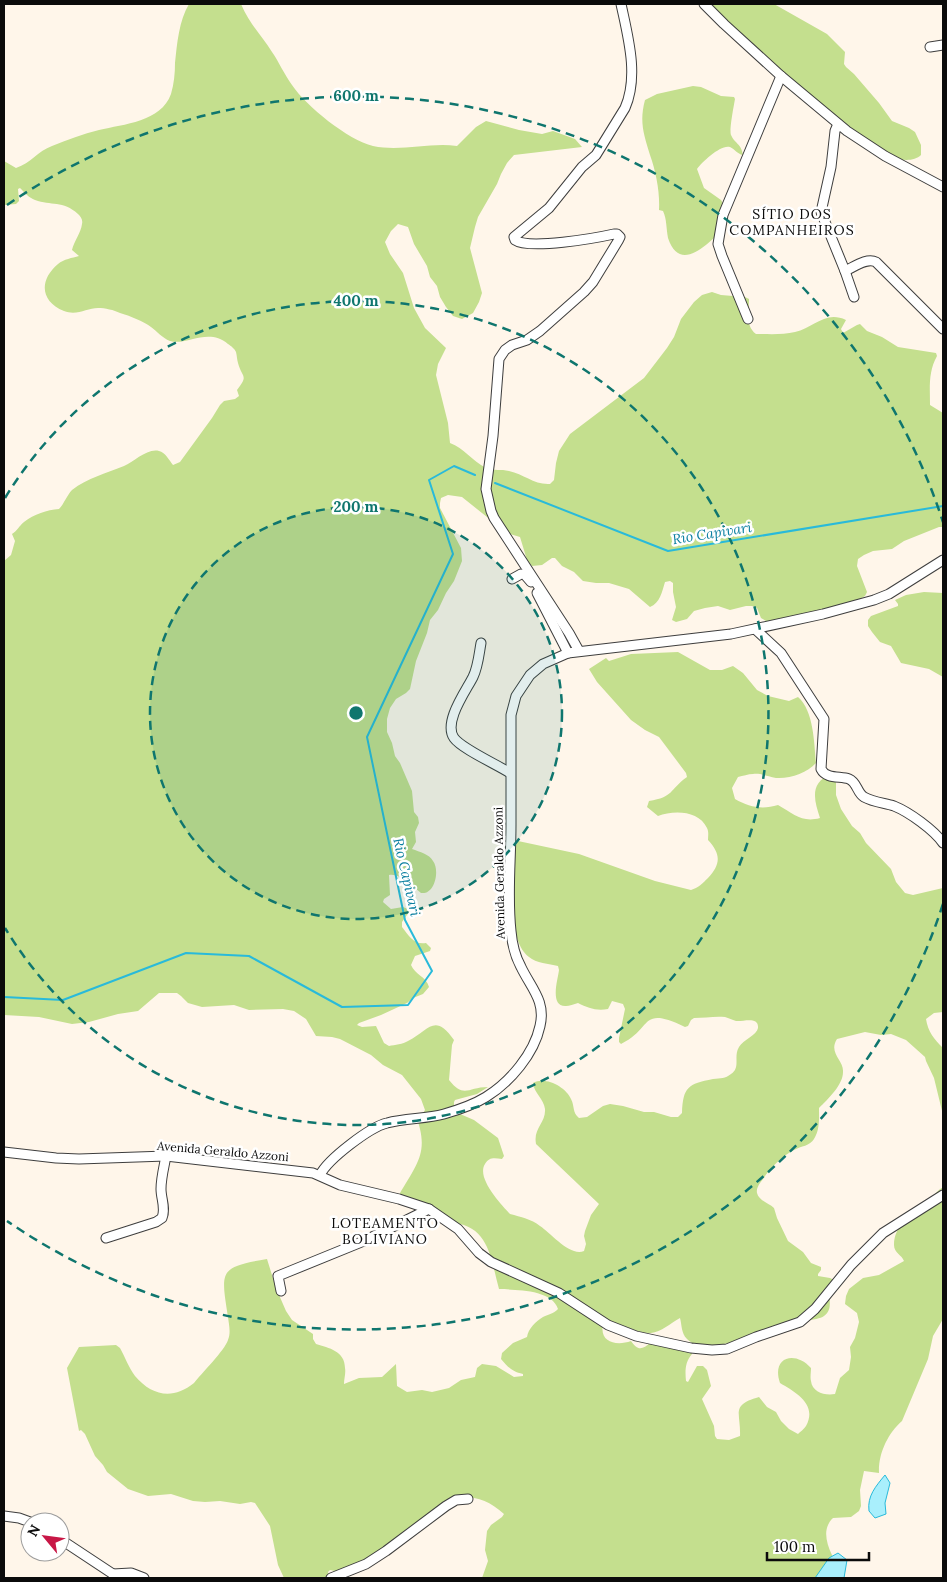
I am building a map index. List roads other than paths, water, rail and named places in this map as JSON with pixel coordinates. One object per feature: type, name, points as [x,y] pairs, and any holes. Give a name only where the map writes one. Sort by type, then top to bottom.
[{"type":"street","points":[[579,652],[570,633],[494,518],[486,489],[493,436],[498,359],[512,345],[527,340],[540,331],[584,292],[620,237],[618,234],[614,234],[535,245],[518,243],[514,237],[549,208],[582,167],[596,155],[625,108],[632,77],[622,4]]},
{"type":"street","points":[[704,4],[781,76],[838,124],[885,156],[943,187]]},
{"type":"street","points":[[930,47],[943,45]]},
{"type":"street","points":[[748,319],[722,256],[718,244],[719,235],[723,215],[781,76]]},
{"type":"street","points":[[838,124],[821,212],[854,297]]},
{"type":"street","points":[[845,271],[867,261],[872,260],[876,262],[943,329]]},
{"type":"street","name":"Avenida Geraldo Azzoni","points":[[4,1152],[80,1159],[166,1156],[302,1171],[320,1175],[331,1160],[363,1135],[385,1123],[441,1115],[477,1102],[487,1096],[507,1080],[520,1065],[537,1038],[542,1015],[540,1001],[521,967],[510,930],[511,715],[516,696],[530,675],[543,664],[568,653],[715,636],[823,614],[874,600],[904,586],[943,560]]},
{"type":"street","points":[[512,579],[522,574],[529,578],[568,653]]},
{"type":"street","points":[[755,629],[781,653],[824,719],[821,765],[823,773],[827,776],[849,779],[862,796],[901,809],[938,836],[943,843]]},
{"type":"street","points":[[481,643],[474,676],[463,692],[452,720],[452,736],[468,749],[510,773]]},
{"type":"street","points":[[106,1238],[156,1222],[162,1218],[164,1208],[161,1192],[166,1156]]},
{"type":"street","points":[[320,1175],[340,1185],[399,1199],[429,1210],[458,1229],[479,1253],[491,1262],[559,1293],[608,1325],[648,1339],[691,1348],[722,1350],[800,1322],[815,1309],[850,1265],[883,1233],[943,1194]]},
{"type":"street","points":[[281,1291],[278,1276],[364,1241],[429,1210]]},
{"type":"street","points":[[331,1578],[366,1564],[446,1506],[456,1500],[468,1499]]},
{"type":"street","points":[[4,1516],[20,1518]]},
{"type":"street","points":[[70,1546],[116,1576],[131,1573],[144,1578]]},
{"type":"water","points":[[885,1475],[890,1483],[885,1503],[886,1514],[875,1518],[869,1511],[869,1501],[875,1487]]},
{"type":"water","points":[[838,1553],[847,1560],[844,1578],[815,1578],[829,1558]]},
{"type":"waterway","name":"Rio Capivari","points":[[4,997],[63,1000],[186,953],[249,956],[342,1007],[408,1005],[432,971],[405,920],[367,737],[453,554],[429,480],[454,466],[475,475]]},
{"type":"waterway","name":"Rio Capivari","points":[[495,483],[668,551],[943,506]]},
{"type":"district","name":"SÍTIO DOS COMPANHEIROS","points":[[792,222]]},
{"type":"district","name":"LOTEAMENTO BOLIVIANO","points":[[385,1232]]}]
